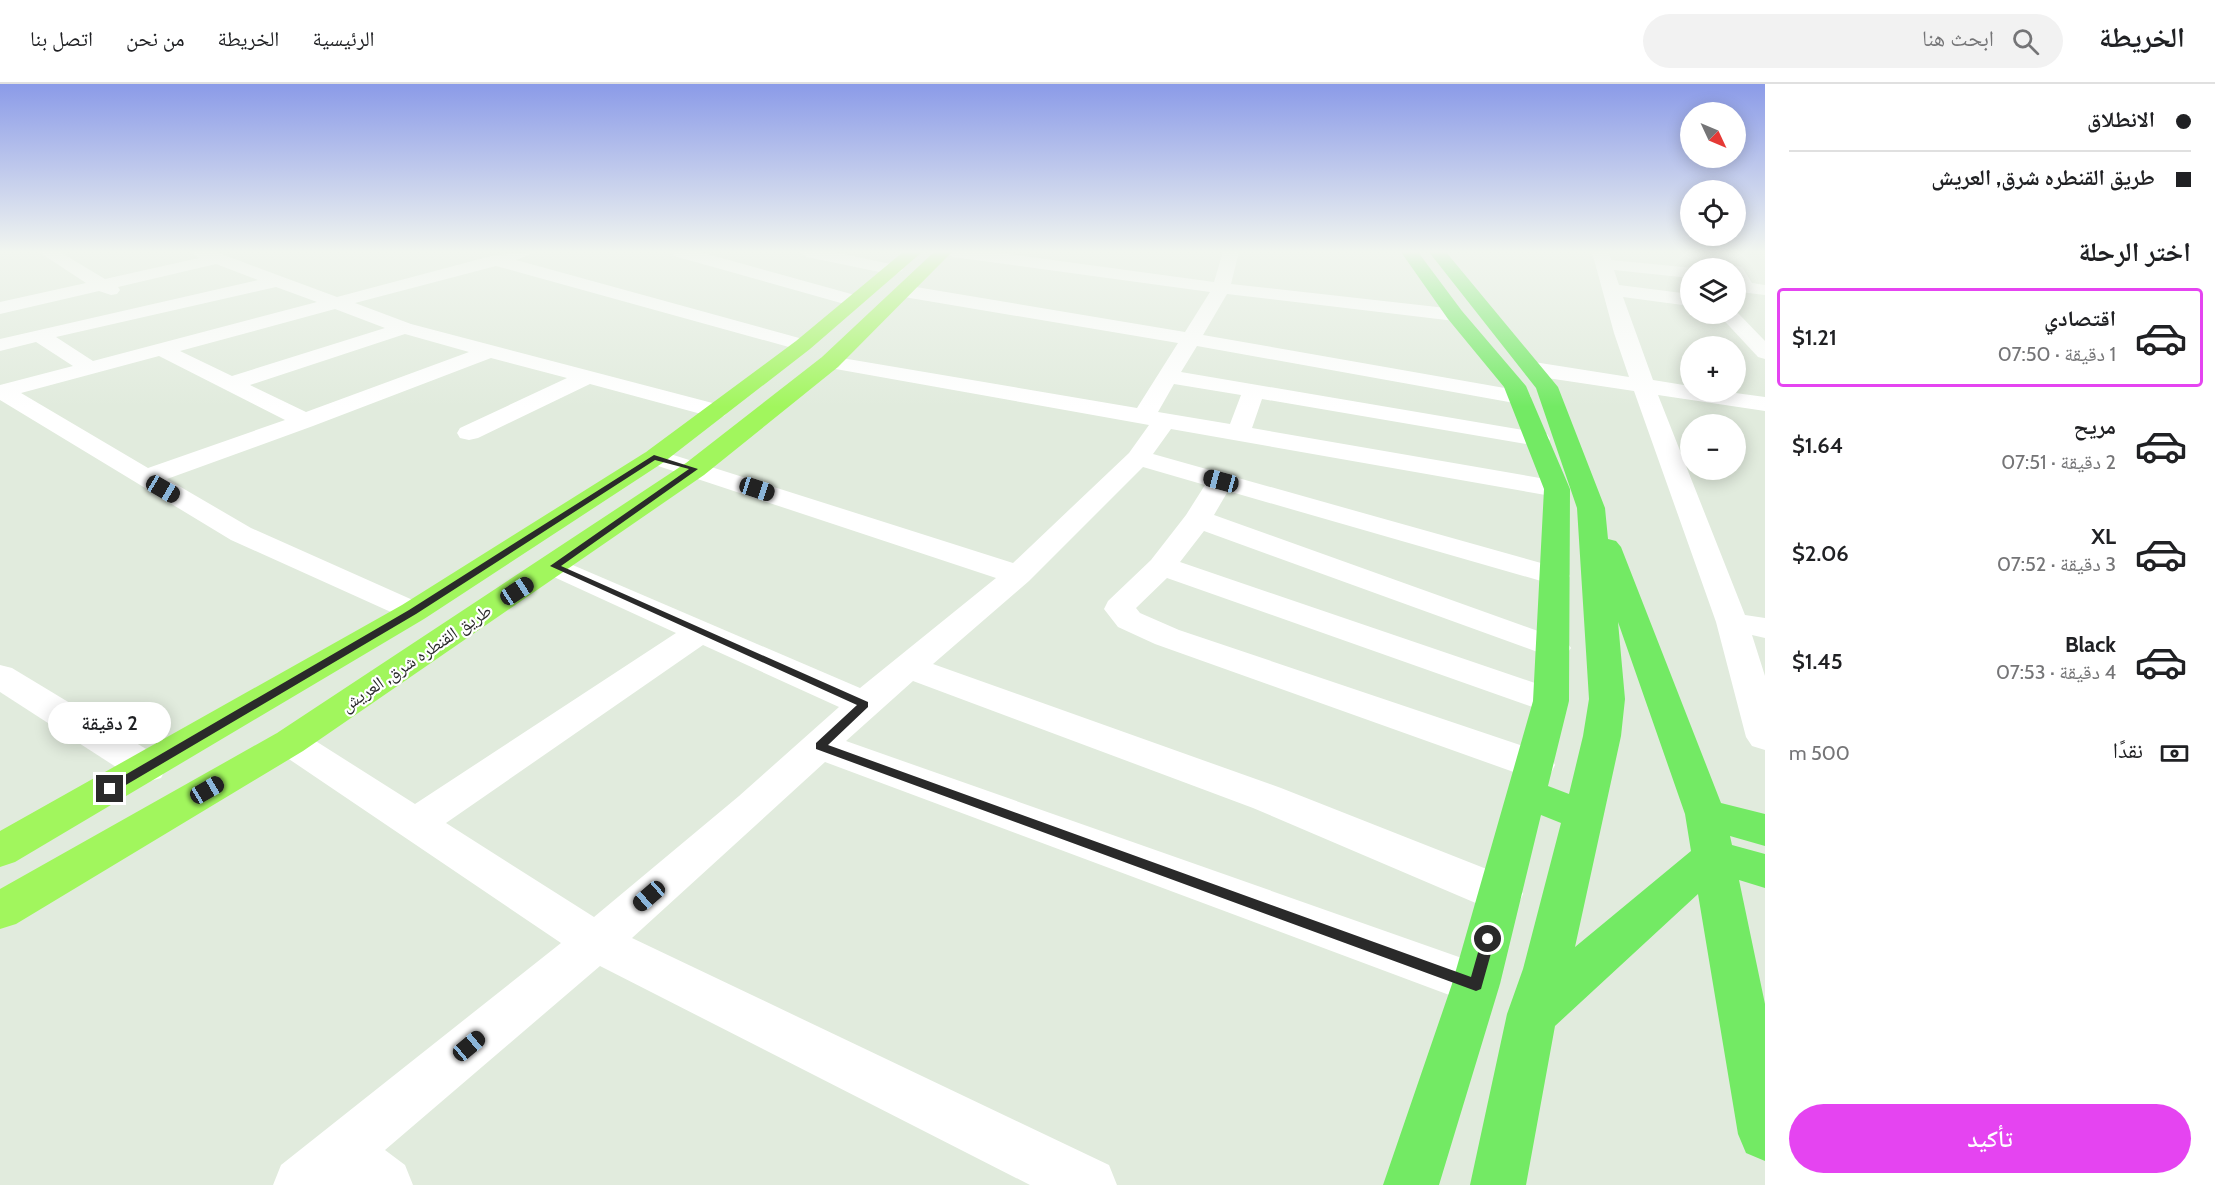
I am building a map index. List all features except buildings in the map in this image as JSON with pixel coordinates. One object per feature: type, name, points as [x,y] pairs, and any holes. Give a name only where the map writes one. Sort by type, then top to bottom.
[{"type":"highway","name":"طريق القنطره شرق, العريش","points":[[0,851],[147,768],[412,612],[654,457],[802,345],[852,303]]},
{"type":"highway","name":"طريق القنطره شرق, العريش","points":[[0,910],[290,742],[695,469],[830,362],[881,303]]},
{"type":"main road","points":[[1447,303],[1515,386],[1527,383],[1547,387],[1565,431],[1710,835],[1765,1134]]},
{"type":"main road","points":[[1411,1185],[1476,984],[1532,780],[1551,701],[1557,489],[1538,439],[1527,383],[1472,303]]},
{"type":"main road","points":[[1498,1185],[1532,1014],[1547,969],[1602,736],[1607,699],[1591,508]]},
{"type":"main road","points":[[1532,780],[1583,815]]},
{"type":"main road","points":[[1532,1014],[1662,898],[1710,835],[1765,830]]},
{"type":"main road","points":[[1710,835],[1765,871]]},
{"type":"street","points":[[0,308],[19,303]]},
{"type":"street","points":[[133,303],[146,311]]},
{"type":"street","points":[[0,345],[179,303]]},
{"type":"street","points":[[1,392],[331,303]]},
{"type":"street","points":[[333,303],[404,328],[716,411]]},
{"type":"street","points":[[651,303],[802,345]]},
{"type":"street","points":[[1040,303],[1190,339],[1371,370],[1527,383],[1643,385],[1765,404]]},
{"type":"street","points":[[301,1185],[596,942],[820,746],[864,704],[1018,576],[1138,458],[1168,376],[1212,303]]},
{"type":"street","points":[[1350,303],[1455,315]]},
{"type":"street","points":[[1616,303],[1643,385],[1732,622],[1765,737]]},
{"type":"street","points":[[1178,317],[1201,321]]},
{"type":"street","points":[[1737,324],[1765,353]]},
{"type":"street","points":[[234,383],[404,328]]},
{"type":"street","points":[[1743,331],[1765,334]]},
{"type":"street","points":[[39,335],[90,368]]},
{"type":"street","points":[[160,349],[234,383],[305,421]]},
{"type":"street","points":[[143,478],[305,421],[492,350]]},
{"type":"street","points":[[830,362],[1557,489]]},
{"type":"street","points":[[1371,370],[1371,457]]},
{"type":"street","points":[[469,433],[589,376]]},
{"type":"street","points":[[1168,376],[1538,439]]},
{"type":"street","points":[[1238,434],[1254,391]]},
{"type":"street","points":[[1,392],[241,534],[412,612]]},
{"type":"street","points":[[654,457],[1018,576]]},
{"type":"street","points":[[1138,458],[1556,576]]},
{"type":"street","points":[[1221,481],[1198,519],[1162,566],[1124,601],[1120,609],[1129,620],[1532,780]]},
{"type":"street","points":[[1198,519],[1554,648]]},
{"type":"street","points":[[554,566],[864,704]]},
{"type":"street","points":[[1162,566],[1551,701]]},
{"type":"street","points":[[1732,622],[1765,627]]},
{"type":"street","points":[[415,824],[700,631]]},
{"type":"street","points":[[908,667],[1267,798],[1500,894]]},
{"type":"street","points":[[0,676],[147,768]]},
{"type":"street","points":[[290,742],[596,942],[1089,1185]]},
{"type":"street","points":[[820,746],[1476,984]]},
{"type":"street","points":[[342,1151],[385,1185]]},
{"type":"route","points":[[110,789],[412,612],[654,457],[695,469],[554,566],[864,704],[820,746],[881,766],[1476,984],[1488,939]]}]
